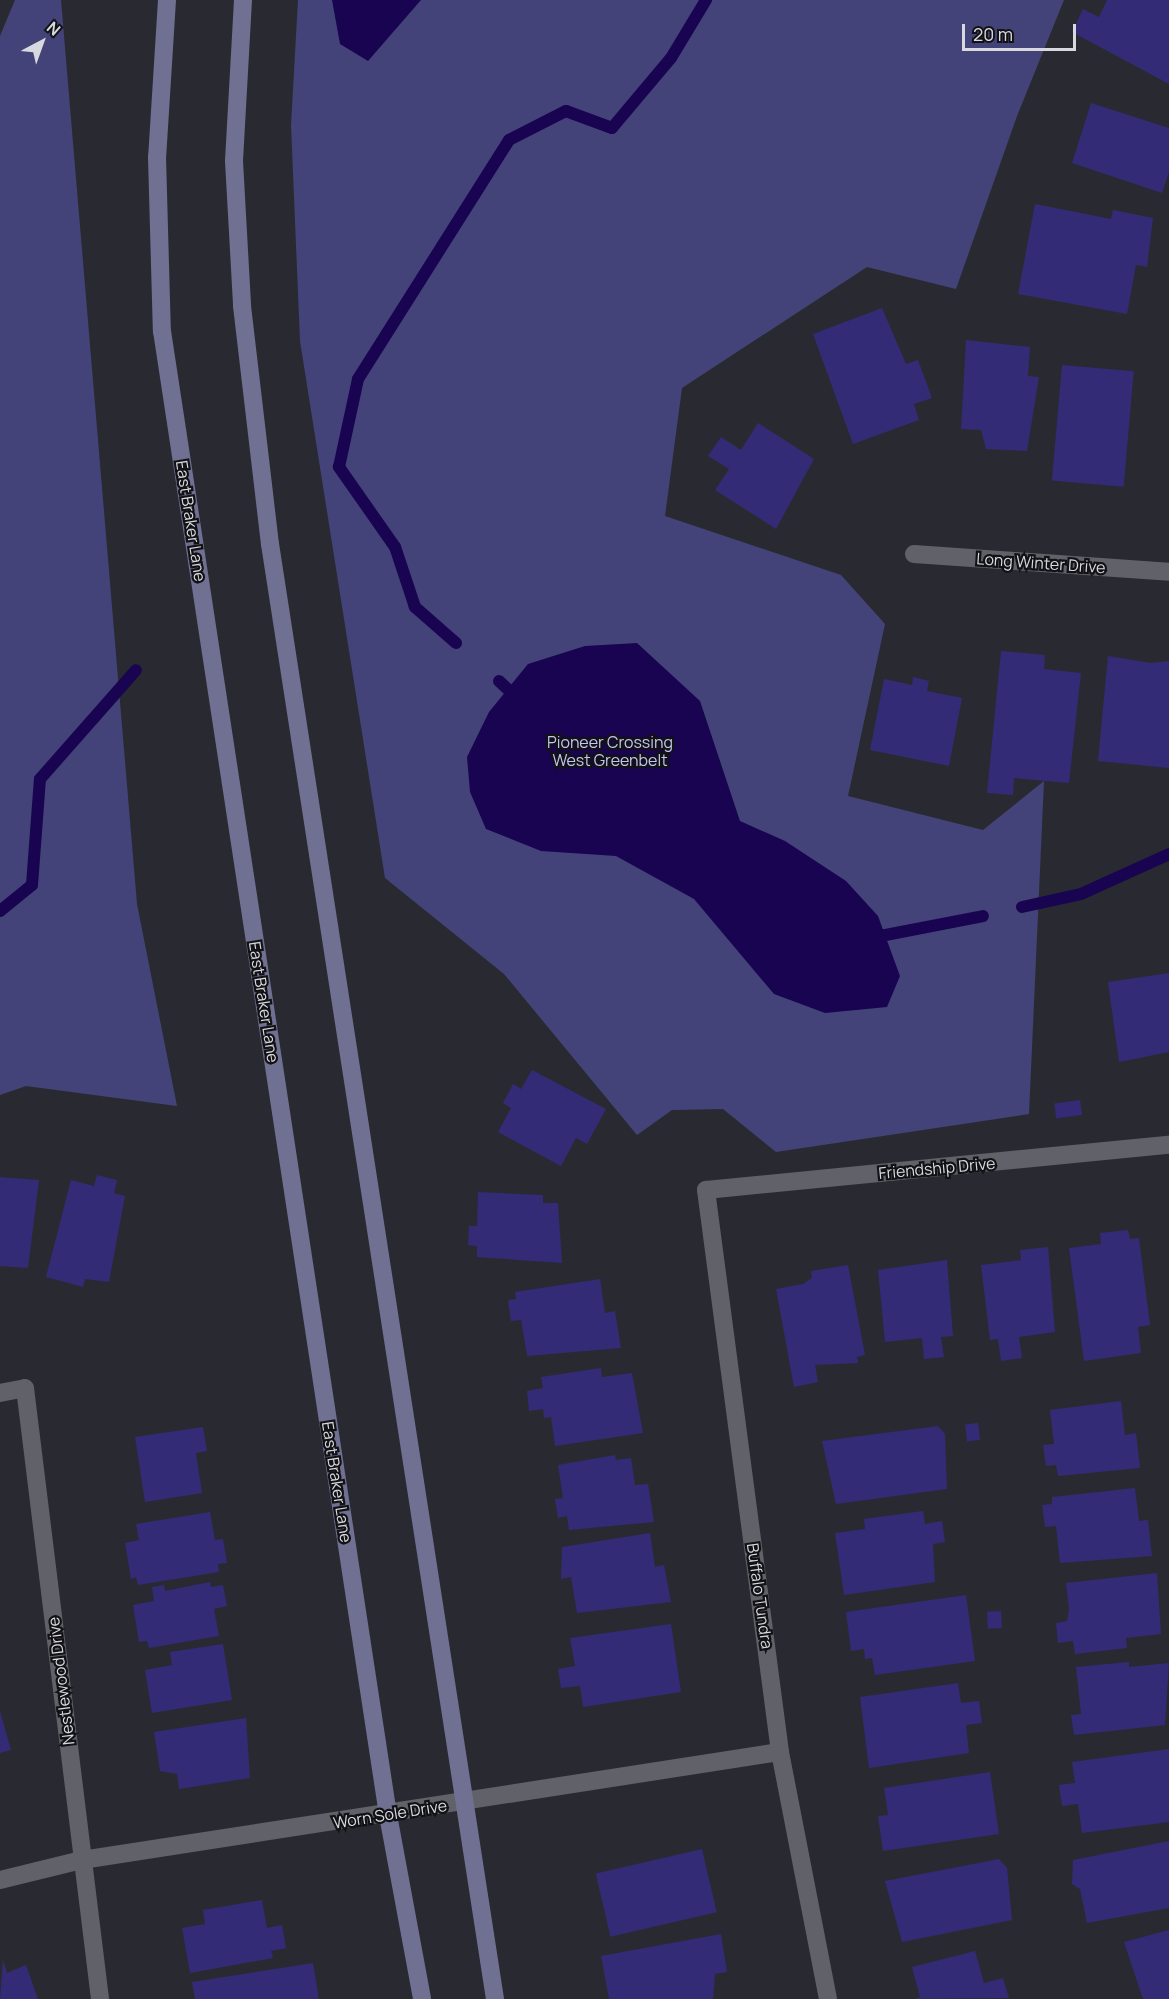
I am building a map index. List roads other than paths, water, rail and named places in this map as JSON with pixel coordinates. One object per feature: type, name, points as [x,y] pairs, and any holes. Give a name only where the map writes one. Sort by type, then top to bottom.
[{"type":"street","name":"East Braker Lane","points":[[166,0],[157,157],[162,331],[388,1815],[422,1999]]},
{"type":"street","points":[[243,0],[234,161],[242,306],[270,544],[460,1802],[495,1999]]},
{"type":"street","name":"Long Winter Drive","points":[[914,554],[1169,572]]},
{"type":"street","name":"Friendship Drive","points":[[706,1190],[1169,1145]]},
{"type":"street","name":"Buffalo Tundra","points":[[706,1190],[780,1752],[828,1999]]},
{"type":"street","name":"Nestlewood Drive","points":[[0,1394],[25,1388],[100,1999]]},
{"type":"street","name":"Worn Sole Drive","points":[[0,1880],[82,1860],[388,1815],[780,1752]]},
{"type":"waterway","points":[[456,643],[415,607],[395,547],[339,467],[358,379],[509,140],[566,111],[612,128],[671,58],[706,0]]},
{"type":"waterway","points":[[0,911],[32,885],[40,779],[136,670]]},
{"type":"waterway","points":[[499,681],[518,699]]},
{"type":"waterway","points":[[1022,907],[1081,894],[1169,854]]},
{"type":"waterway","points":[[870,938],[983,916]]},
{"type":"park label","name":"Pioneer Crossing West Greenbelt","points":[[610,751]]}]
